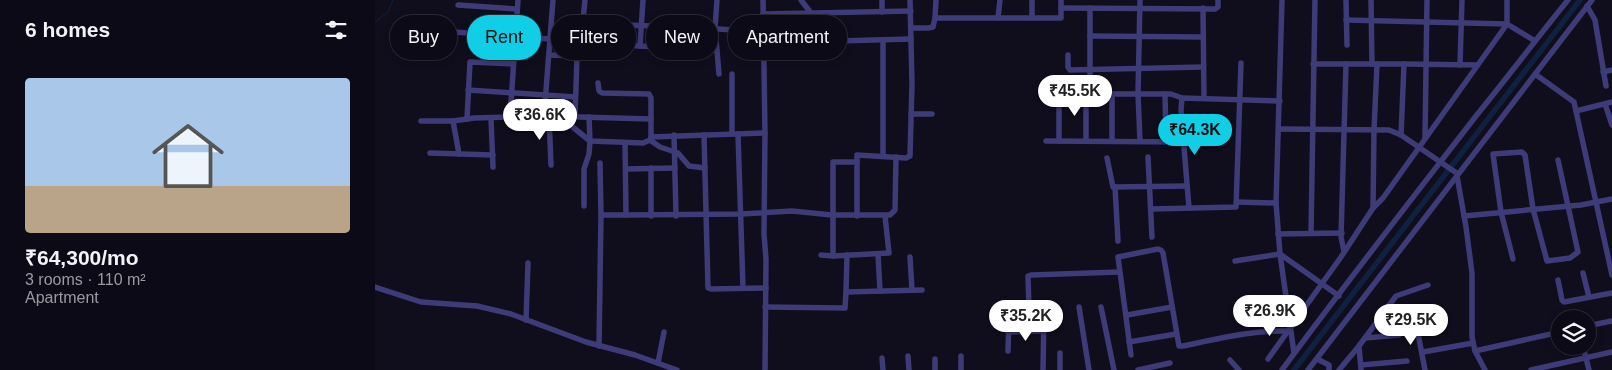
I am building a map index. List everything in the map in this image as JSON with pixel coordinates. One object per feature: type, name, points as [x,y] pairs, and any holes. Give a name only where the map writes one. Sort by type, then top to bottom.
[{"type":"street","points":[[517,15],[518,0]]},
{"type":"street","points":[[551,165],[546,94],[553,0]]},
{"type":"street","points":[[584,15],[585,0]]},
{"type":"street","points":[[640,46],[643,0]]},
{"type":"street","points":[[716,15],[717,0]]},
{"type":"street","points":[[763,0],[763,14],[911,12]]},
{"type":"street","points":[[801,0],[811,13]]},
{"type":"street","points":[[882,0],[882,12]]},
{"type":"street","points":[[857,216],[857,155],[908,158],[910,156],[910,0]]},
{"type":"street","points":[[911,28],[931,28],[935,24],[935,0]]},
{"type":"street","points":[[998,18],[999,0]]},
{"type":"street","points":[[1032,0],[1032,18]]},
{"type":"street","points":[[935,18],[1061,18],[1061,0]]},
{"type":"street","points":[[1139,141],[1140,0]]},
{"type":"street","points":[[1061,8],[1217,8],[1218,0]]},
{"type":"street","points":[[1282,0],[1276,203],[1279,254],[1289,329],[1295,353]]},
{"type":"street","points":[[1311,233],[1315,0]]},
{"type":"street","points":[[1346,0],[1347,45]]},
{"type":"street","points":[[1371,0],[1374,64],[1373,208]]},
{"type":"street","points":[[1425,138],[1427,0]]},
{"type":"street","points":[[1460,65],[1462,0]]},
{"type":"street","points":[[1268,359],[1373,208],[1383,198],[1507,24],[1507,0]]},
{"type":"street","points":[[1282,370],[1382,236],[1568,0]]},
{"type":"street","points":[[1308,370],[1592,0]]},
{"type":"street","points":[[458,5],[517,9]]},
{"type":"street","points":[[1587,6],[1595,20],[1606,86]]},
{"type":"street","points":[[1086,141],[1090,68],[1090,8]]},
{"type":"street","points":[[1203,8],[1204,98]]},
{"type":"street","points":[[1346,20],[1507,24],[1535,40]]},
{"type":"street","points":[[636,26],[646,26]]},
{"type":"street","points":[[1090,36],[1203,37]]},
{"type":"street","points":[[541,38],[550,39]]},
{"type":"street","points":[[883,40],[883,156]]},
{"type":"street","points":[[847,41],[911,40]]},
{"type":"street","points":[[636,46],[646,46]]},
{"type":"street","points":[[549,55],[577,56],[575,117]]},
{"type":"street","points":[[1068,55],[1068,67],[1070,70],[1090,68],[1203,67]]},
{"type":"street","points":[[510,117],[513,60]]},
{"type":"street","points":[[717,60],[719,74]]},
{"type":"street","points":[[763,60],[765,370]]},
{"type":"street","points":[[467,119],[470,62],[513,64]]},
{"type":"street","points":[[1151,209],[1236,207],[1241,63]]},
{"type":"street","points":[[1313,64],[1477,65]]},
{"type":"street","points":[[1344,251],[1342,233],[1346,64]]},
{"type":"street","points":[[1401,135],[1404,64]]},
{"type":"street","points":[[1603,72],[1612,70]]},
{"type":"street","points":[[732,74],[741,214],[743,288]]},
{"type":"street","points":[[1535,74],[1574,102],[1612,274]]},
{"type":"street","points":[[598,83],[599,91],[602,93],[649,94],[651,98],[650,138]]},
{"type":"street","points":[[468,90],[575,97]]},
{"type":"street","points":[[1046,94],[1165,94],[1182,98],[1280,100]]},
{"type":"street","points":[[1059,94],[1059,141]]},
{"type":"street","points":[[1112,94],[1112,141]]},
{"type":"street","points":[[1165,94],[1166,141]]},
{"type":"street","points":[[1182,98],[1183,142],[1189,208]]},
{"type":"street","points":[[1576,111],[1609,103],[1612,125]]},
{"type":"street","points":[[911,114],[932,114]]},
{"type":"street","points":[[421,121],[547,116],[651,119]]},
{"type":"street","points":[[559,116],[590,141],[643,143],[650,138],[673,135],[765,133]]},
{"type":"street","points":[[584,206],[584,169],[589,154],[590,141],[589,117]]},
{"type":"street","points":[[491,118],[493,167]]},
{"type":"street","points":[[453,121],[459,154]]},
{"type":"street","points":[[1279,129],[1389,130],[1419,146],[1458,175],[1472,274],[1471,320],[1473,343],[1485,370]]},
{"type":"street","points":[[673,135],[676,216]]},
{"type":"street","points":[[704,135],[708,288],[766,288]]},
{"type":"street","points":[[650,138],[660,147],[674,151],[681,156],[689,166],[705,168]]},
{"type":"street","points":[[1046,140],[1183,142]]},
{"type":"street","points":[[625,143],[626,215]]},
{"type":"street","points":[[1513,259],[1501,212],[1493,154],[1522,152],[1525,155],[1533,209],[1547,261],[1570,258],[1578,252],[1558,160]]},
{"type":"street","points":[[430,153],[493,155]]},
{"type":"street","points":[[601,215],[676,216],[765,214],[792,211],[832,215],[885,216],[892,214],[895,210],[896,157]]},
{"type":"street","points":[[1148,157],[1152,237]]},
{"type":"street","points":[[1107,158],[1113,187],[1187,186]]},
{"type":"street","points":[[833,256],[833,162],[857,162]]},
{"type":"street","points":[[599,346],[600,163]]},
{"type":"street","points":[[651,168],[651,216]]},
{"type":"street","points":[[626,169],[675,168]]},
{"type":"street","points":[[1115,187],[1118,241]]},
{"type":"street","points":[[1464,216],[1612,200]]},
{"type":"street","points":[[1237,202],[1276,203]]},
{"type":"street","points":[[821,255],[889,253],[885,216]]},
{"type":"street","points":[[1278,234],[1342,233]]},
{"type":"street","points":[[1131,355],[1127,315],[1119,272],[1119,257],[1161,250],[1178,344],[1183,346],[1223,338],[1289,329]]},
{"type":"street","points":[[878,254],[880,291]]},
{"type":"street","points":[[1235,261],[1279,254],[1339,296]]},
{"type":"street","points":[[765,307],[845,308],[847,255]]},
{"type":"street","points":[[910,257],[912,290]]},
{"type":"street","points":[[526,320],[528,263]]},
{"type":"street","points":[[1043,370],[1044,312],[1031,309],[1029,306],[1027,278],[1029,275],[1119,272]]},
{"type":"street","points":[[1583,272],[1589,297]]},
{"type":"street","points":[[1558,280],[1564,302],[1612,293]]},
{"type":"street","points":[[1339,370],[1396,296],[1428,285]]},
{"type":"street","points":[[375,287],[421,302],[477,306],[511,314],[586,342],[635,355],[677,370]]},
{"type":"street","points":[[846,292],[922,290]]},
{"type":"street","points":[[1079,307],[1089,370]]},
{"type":"street","points":[[1101,307],[1114,370]]},
{"type":"street","points":[[1127,315],[1172,307]]},
{"type":"street","points":[[1397,321],[1431,315]]},
{"type":"street","points":[[1008,351],[1009,316]]},
{"type":"street","points":[[1415,318],[1425,370]]},
{"type":"street","points":[[1596,324],[1612,321]]},
{"type":"street","points":[[1008,332],[1044,331]]},
{"type":"street","points":[[658,363],[664,332]]},
{"type":"street","points":[[1129,342],[1177,334]]},
{"type":"street","points":[[1475,351],[1551,334]]},
{"type":"street","points":[[1365,338],[1399,335]]},
{"type":"street","points":[[1423,352],[1473,343]]},
{"type":"street","points":[[1359,346],[1361,368],[1407,361]]},
{"type":"street","points":[[1531,370],[1612,352]]},
{"type":"street","points":[[1059,353],[1060,370]]},
{"type":"street","points":[[1585,355],[1589,370]]},
{"type":"street","points":[[908,356],[909,370]]},
{"type":"street","points":[[961,356],[961,370]]},
{"type":"street","points":[[882,358],[883,370]]},
{"type":"street","points":[[935,359],[935,370]]},
{"type":"street","points":[[1317,359],[1329,365],[1329,370]]},
{"type":"street","points":[[1230,360],[1237,370]]},
{"type":"street","points":[[1139,370],[1166,366]]},
{"type":"waterway","points":[[375,22],[388,12],[393,0]]},
{"type":"waterway","points":[[1294,370],[1580,0]]}]
